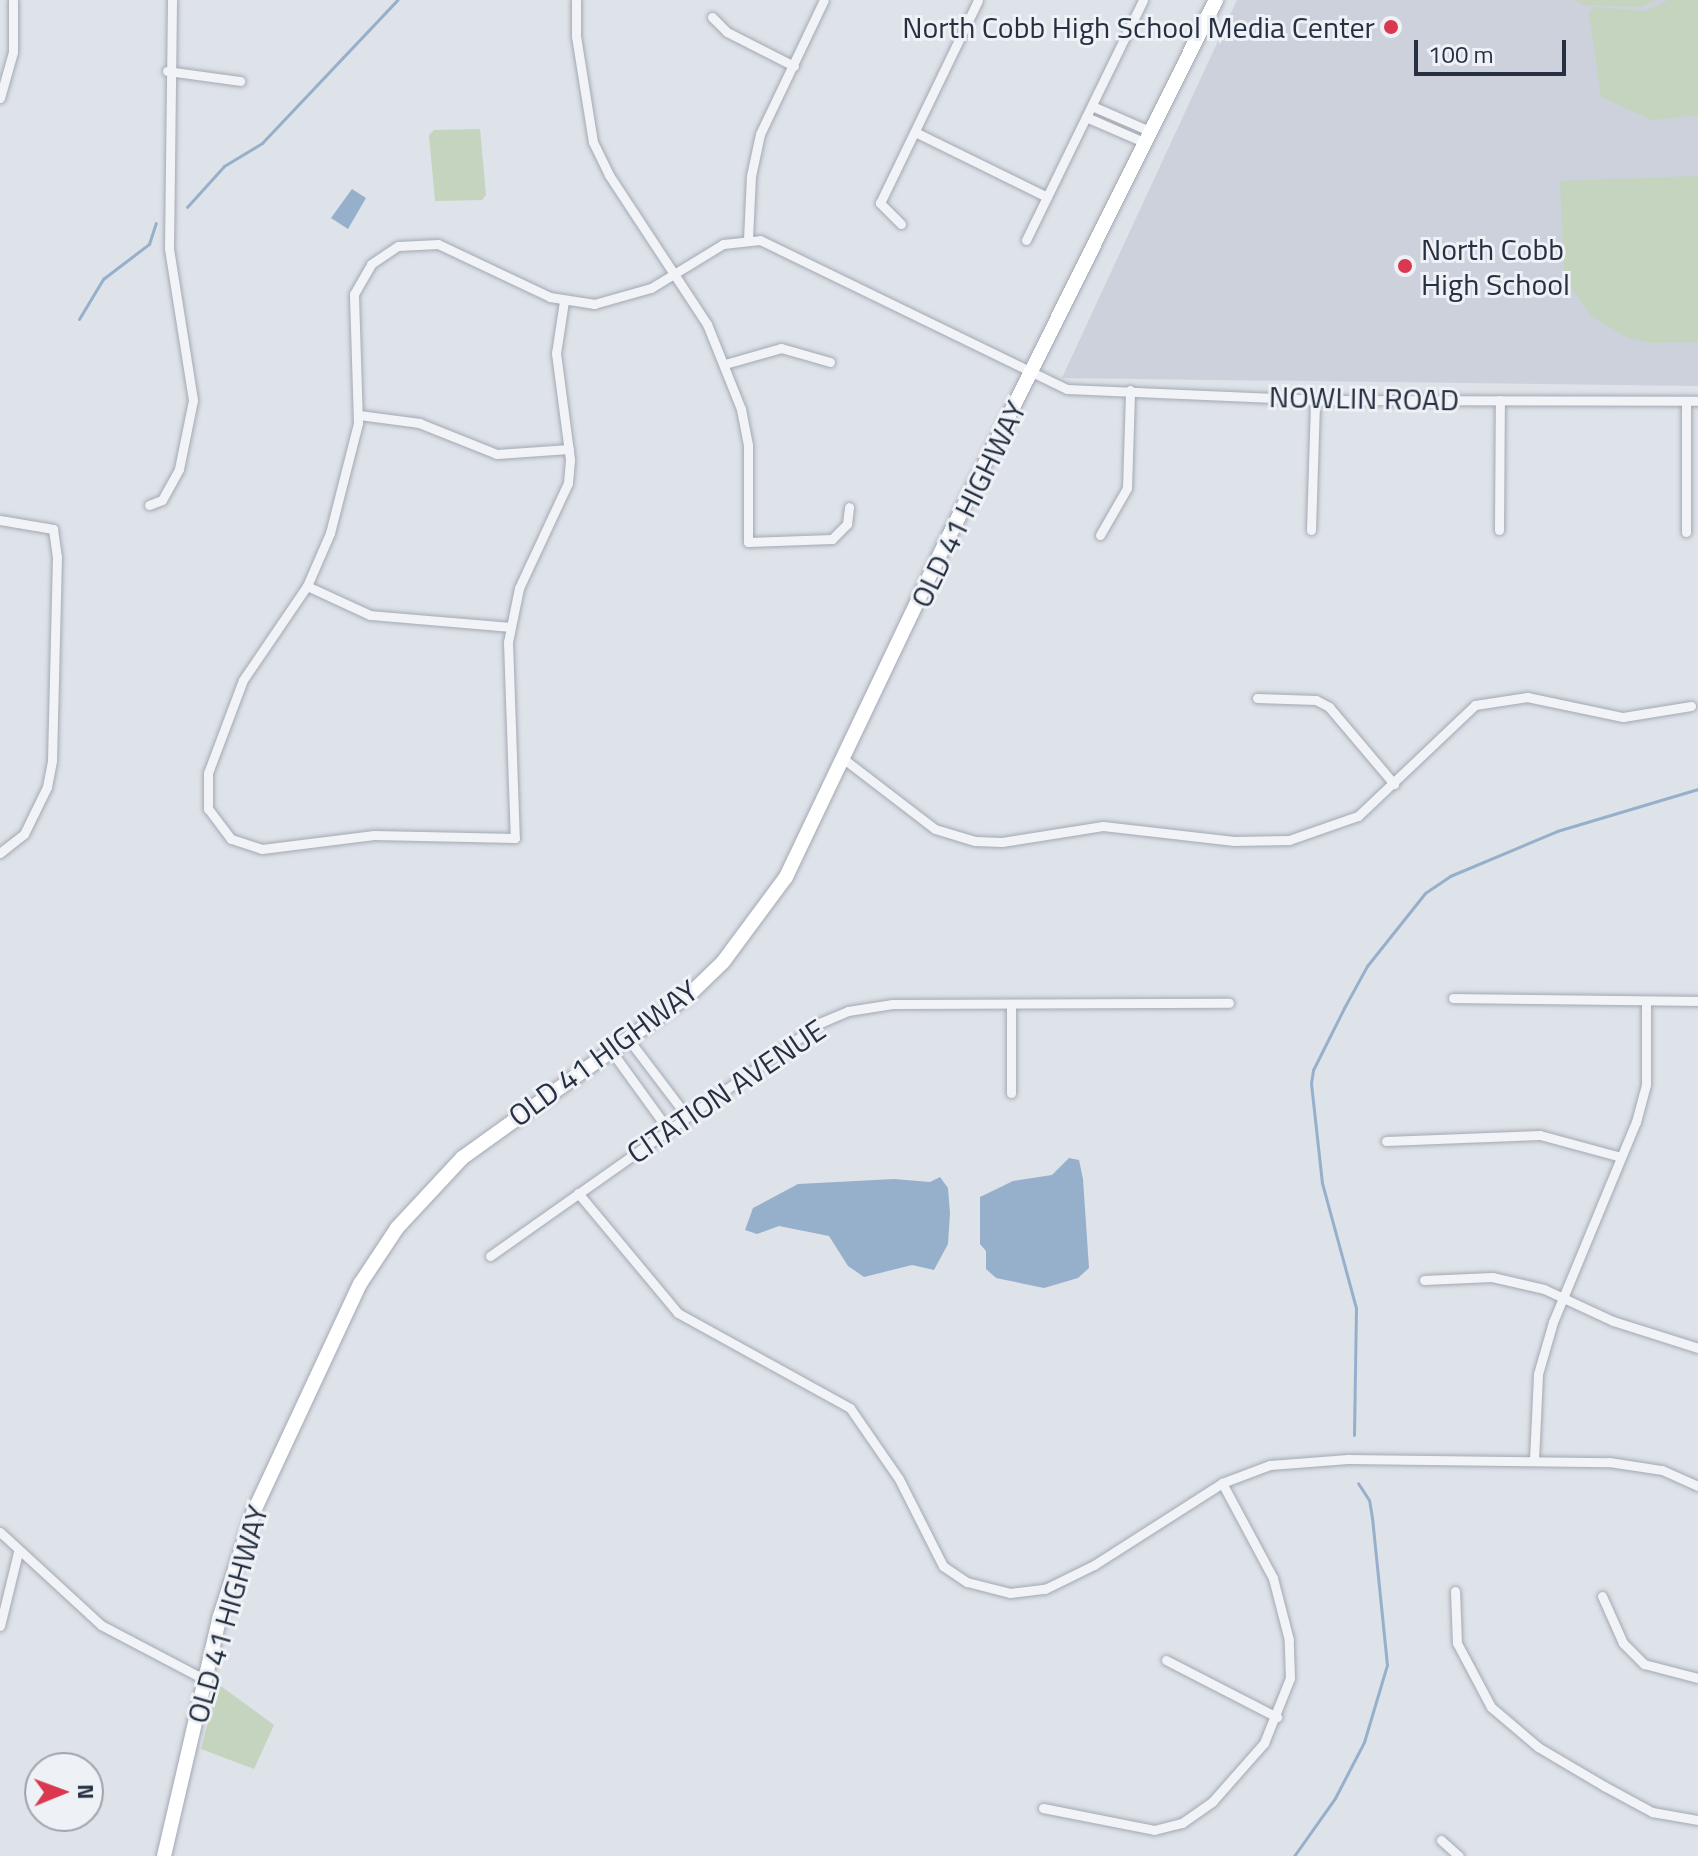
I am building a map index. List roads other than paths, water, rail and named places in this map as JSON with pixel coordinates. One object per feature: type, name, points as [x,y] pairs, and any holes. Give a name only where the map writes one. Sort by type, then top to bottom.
[{"type":"main road","name":"OLD 41 HIGHWAY","points":[[164,1856],[204,1679],[254,1511],[326,1349],[379,1253],[462,1158],[689,995],[723,962],[786,877],[845,760],[945,544],[1032,376],[1216,0]]},
{"type":"street","points":[[0,98],[13,0]]},
{"type":"street","points":[[149,505],[162,500],[179,469],[193,400],[169,248],[167,71],[172,0]]},
{"type":"street","points":[[576,0],[580,65],[593,142],[609,175],[675,273],[725,364],[748,445],[748,542],[832,539],[847,524],[849,507]]},
{"type":"street","points":[[564,301],[557,372],[569,449],[565,495],[524,576],[509,627],[515,838],[374,835],[262,849],[231,839],[217,825],[208,809],[206,784],[228,716],[255,660],[307,586],[330,533],[359,415],[354,294],[364,272],[388,251],[409,243],[438,244],[564,301],[616,301],[675,273],[714,248],[748,239],[757,146],[824,0]]},
{"type":"street","points":[[901,224],[880,203],[978,0]]},
{"type":"street","points":[[1026,240],[1143,0]]},
{"type":"street","points":[[712,17],[727,32],[794,66]]},
{"type":"street","points":[[167,71],[240,81]]},
{"type":"street","points":[[1092,106],[1149,138]]},
{"type":"street","points":[[1086,117],[1149,138]]},
{"type":"street","points":[[915,132],[1047,197]]},
{"type":"street","name":"NOWLIN ROAD","points":[[748,239],[797,255],[1032,376],[1067,389],[1315,400],[1698,401]]},
{"type":"street","points":[[725,364],[781,348],[830,362]]},
{"type":"street","points":[[1100,535],[1127,488],[1130,390]]},
{"type":"street","points":[[1311,530],[1315,400]]},
{"type":"street","points":[[1499,530],[1500,400]]},
{"type":"street","points":[[1686,401],[1686,532]]},
{"type":"street","points":[[359,415],[419,423],[497,454],[569,449]]},
{"type":"street","points":[[0,520],[53,529],[57,556],[52,761],[47,787],[24,834],[0,853]]},
{"type":"street","points":[[307,586],[370,615],[509,627]]},
{"type":"street","points":[[845,760],[935,829],[1002,842],[1103,826],[1234,841],[1289,840],[1358,816],[1475,705],[1527,697],[1623,717],[1691,706]]},
{"type":"street","points":[[1257,698],[1316,700],[1329,707],[1394,784]]},
{"type":"street","points":[[1453,998],[1698,1001]]},
{"type":"street","points":[[1534,1460],[1538,1374],[1646,1084],[1646,1002]]},
{"type":"street","name":"CITATION AVENUE","points":[[490,1256],[667,1128],[822,1022],[848,1011],[892,1004],[1229,1003]]},
{"type":"street","points":[[1011,1004],[1011,1093]]},
{"type":"street","points":[[629,1040],[686,1115]]},
{"type":"street","points":[[612,1052],[667,1128]]},
{"type":"street","points":[[1386,1141],[1540,1135],[1621,1157]]},
{"type":"street","points":[[578,1193],[678,1313],[850,1408],[899,1479],[943,1566],[967,1582],[1010,1593],[1045,1589],[1094,1565],[1222,1483],[1270,1465],[1534,1460],[1662,1470],[1698,1486]]},
{"type":"street","points":[[1424,1280],[1492,1277],[1564,1299],[1698,1348]]},
{"type":"street","points":[[1043,1808],[1154,1830],[1182,1823],[1212,1802],[1249,1763],[1277,1717],[1290,1678],[1289,1640],[1273,1578],[1222,1483]]},
{"type":"street","points":[[0,1532],[18,1552],[101,1625],[204,1679]]},
{"type":"street","points":[[0,1626],[18,1552]]},
{"type":"street","points":[[1455,1591],[1457,1643],[1491,1707],[1538,1747],[1604,1786],[1652,1812],[1698,1820]]},
{"type":"street","points":[[1602,1596],[1623,1643],[1644,1664],[1698,1678]]},
{"type":"street","points":[[1166,1660],[1277,1717]]},
{"type":"street","points":[[1441,1840],[1459,1856]]},
{"type":"water","points":[[352,189],[366,198],[348,229],[331,218]]},
{"type":"water","points":[[1069,1158],[1079,1160],[1083,1179],[1089,1268],[1078,1278],[1044,1288],[996,1278],[986,1269],[986,1251],[980,1244],[980,1197],[1013,1181],[1052,1175]]},
{"type":"water","points":[[940,1177],[948,1188],[948,1244],[934,1270],[912,1265],[864,1277],[848,1266],[829,1236],[779,1226],[757,1234],[745,1230],[753,1208],[798,1184],[894,1179],[930,1182]]},
{"type":"waterway","points":[[187,207],[224,166],[262,143],[397,0]]},
{"type":"waterway","points":[[79,319],[103,279],[149,244],[156,223]]},
{"type":"waterway","points":[[1354,1435],[1356,1308],[1322,1183],[1311,1083],[1313,1070],[1344,1008],[1367,966],[1425,893],[1450,876],[1557,831],[1698,789]]},
{"type":"waterway","points":[[1294,1856],[1335,1798],[1364,1742],[1387,1665],[1372,1518],[1369,1500],[1358,1483]]},
{"type":"place","name":"North Cobb High School Media Center","points":[[1391,27]]},
{"type":"place","name":"North Cobb High School","points":[[1405,266]]}]
